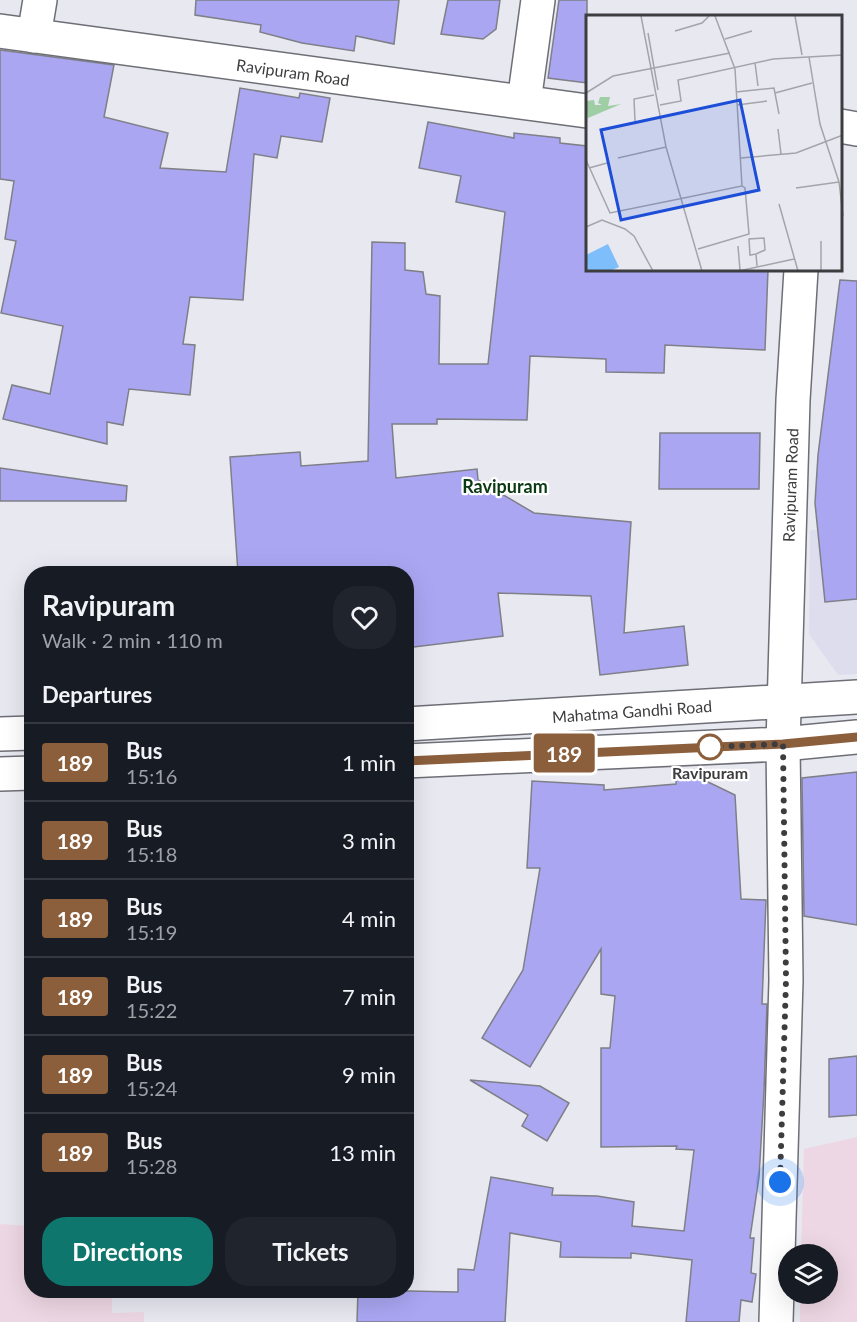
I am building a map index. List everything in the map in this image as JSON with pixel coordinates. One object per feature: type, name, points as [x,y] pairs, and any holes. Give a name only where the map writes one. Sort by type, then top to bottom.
[{"type":"main road","points":[[34,36],[40,0]]},
{"type":"main road","points":[[524,102],[538,0]]},
{"type":"main road","name":"Ravipuram Road","points":[[0,32],[586,111]]},
{"type":"main road","points":[[842,126],[857,129]]},
{"type":"main road","name":"Ravipuram Road","points":[[776,1322],[786,980],[784,701],[793,400],[801,272]]},
{"type":"main road","name":"Mahatma Gandhi Road","points":[[414,724],[857,697]]},
{"type":"main road","points":[[0,734],[24,733]]},
{"type":"main road","points":[[414,761],[783,744],[857,737]]},
{"type":"main road","points":[[0,774],[24,773]]},
{"type":"shaded area","points":[[857,528],[857,674],[838,675],[809,634],[810,530]]},
{"type":"shaded area","points":[[857,1137],[857,1322],[800,1322],[800,1304],[838,1304],[838,1244],[801,1244],[804,1149]]},
{"type":"shaded area","points":[[0,1224],[24,1226],[24,1298],[112,1298],[112,1313],[144,1312],[144,1322],[0,1322]]},
{"type":"building","points":[[196,0],[399,0],[394,44],[356,36],[354,51],[302,43],[260,32],[261,25],[195,15]]},
{"type":"building","points":[[448,0],[500,0],[496,29],[483,39],[441,34]]},
{"type":"building","points":[[559,0],[587,0],[586,83],[548,78]]},
{"type":"building","points":[[0,50],[114,65],[104,117],[168,133],[160,168],[226,172],[240,88],[299,98],[300,93],[330,98],[322,142],[281,136],[277,158],[254,154],[243,300],[190,297],[183,344],[195,345],[190,395],[129,389],[123,425],[107,422],[107,444],[3,419],[12,385],[50,394],[63,326],[1,313],[16,241],[5,239],[14,181],[0,179]]},
{"type":"building","points":[[428,122],[514,138],[514,133],[560,138],[560,143],[586,146],[586,272],[768,272],[765,350],[665,345],[664,373],[606,372],[606,359],[530,356],[527,420],[437,419],[437,424],[392,424],[396,478],[477,469],[478,480],[534,513],[631,522],[624,633],[684,626],[688,665],[600,675],[591,596],[498,593],[503,636],[414,647],[414,566],[238,566],[230,457],[300,452],[301,466],[368,461],[372,242],[405,243],[405,270],[423,272],[426,294],[440,296],[439,364],[488,364],[505,212],[456,202],[461,176],[419,168]]},
{"type":"building","points":[[840,280],[857,281],[857,599],[825,602],[815,503],[818,455]]},
{"type":"building","points":[[660,433],[760,433],[759,489],[659,489]]},
{"type":"building","points":[[0,468],[127,486],[126,501],[0,501]]},
{"type":"building","points":[[857,772],[857,925],[804,916],[802,778]]},
{"type":"building","points":[[676,778],[702,779],[735,795],[741,899],[766,900],[762,1004],[767,1004],[764,1091],[759,1177],[750,1238],[754,1238],[751,1273],[756,1274],[752,1302],[741,1300],[739,1322],[686,1322],[692,1260],[631,1253],[631,1258],[560,1257],[561,1242],[510,1233],[505,1322],[357,1322],[358,1298],[414,1298],[414,1291],[458,1292],[458,1269],[474,1270],[491,1177],[553,1188],[552,1195],[597,1196],[634,1202],[632,1226],[684,1231],[694,1150],[676,1149],[677,1146],[601,1147],[601,1048],[610,1048],[615,996],[601,994],[601,949],[530,1067],[482,1038],[523,970],[540,868],[527,868],[532,781],[604,785],[604,790],[676,784]]},
{"type":"building","points":[[857,1056],[857,1115],[829,1117],[829,1059]]},
{"type":"building","points":[[470,1080],[540,1086],[569,1103],[547,1141],[522,1126],[528,1115]]},
{"type":"bus line","name":"189","points":[[414,761],[783,744],[857,737]]},
{"type":"place","name":"Ravipuram","points":[[710,747]]},
{"type":"district","name":"Ravipuram","points":[[505,486]]},
{"type":"route","points":[[710,747],[783,744],[786,980],[780,1182]]}]
